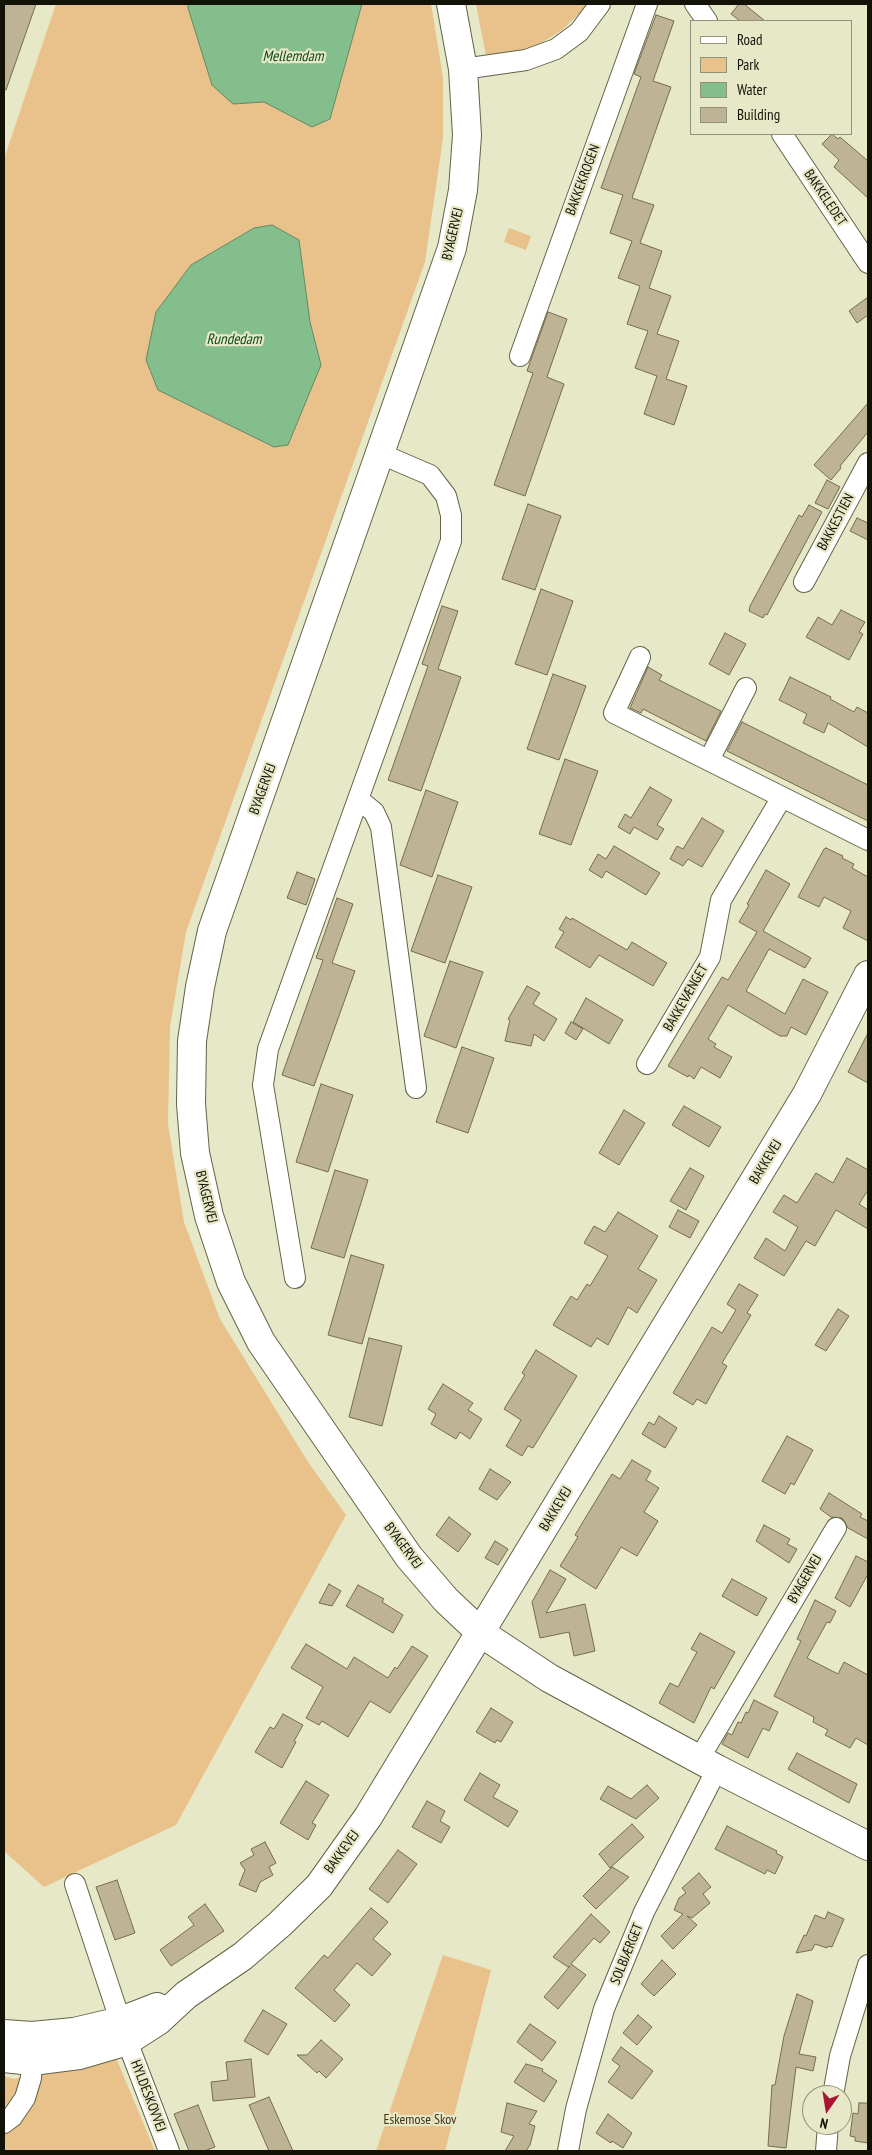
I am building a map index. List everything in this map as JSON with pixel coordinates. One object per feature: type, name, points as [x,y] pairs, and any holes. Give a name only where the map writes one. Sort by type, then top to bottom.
[{"type":"street","name":"BYAGERVEJ","points":[[452,4],[463,69],[468,135],[463,190],[452,248],[212,931],[200,987],[192,1041],[191,1104],[194,1143],[209,1216],[231,1282],[261,1342],[409,1557],[446,1600],[481,1633],[549,1678],[708,1764],[868,1846]]},
{"type":"street","points":[[463,69],[526,60],[556,49],[579,32],[600,4]]},
{"type":"street","name":"BAKKEKROGEN","points":[[520,356],[647,4]]},
{"type":"street","points":[[695,4],[706,20]]},
{"type":"street","name":"BAKKELEDET","points":[[783,135],[868,263]]},
{"type":"street","points":[[295,1278],[263,1085],[268,1050],[451,541],[452,515],[446,496],[430,475],[381,454]]},
{"type":"street","name":"BAKKESTIEN","points":[[804,582],[868,463]]},
{"type":"street","points":[[640,657],[614,713],[868,840]]},
{"type":"street","points":[[709,760],[746,688]]},
{"type":"street","name":"BAKKEVÆNGET","points":[[647,1064],[710,957],[721,900],[782,797]]},
{"type":"street","points":[[358,799],[374,812],[381,828],[416,1088]]},
{"type":"street","name":"BAKKEVEJ","points":[[32,2049],[79,2055],[124,2031],[158,2021],[186,1996],[243,1956],[280,1924],[318,1886],[368,1817],[807,1094],[868,975]]},
{"type":"street","name":"BYAGERVEJ","points":[[708,1764],[836,1528]]},
{"type":"street","name":"SOLBJÆRGET","points":[[568,2151],[576,2109],[604,2009],[708,1764]]},
{"type":"street","points":[[75,1884],[124,2031]]},
{"type":"street","points":[[835,2085],[840,2056],[868,1965]]},
{"type":"street","name":"HYLDESKOVVEJ","points":[[124,2031],[169,2151]]},
{"type":"street","points":[[4,2034],[32,2049]]},
{"type":"street","points":[[4,2058],[32,2049]]},
{"type":"street","points":[[4,2123],[12,2117],[25,2098],[31,2078],[32,2049]]},
{"type":"street","points":[[826,2151],[827,2135]]},
{"type":"green space","points":[[56,4],[431,4],[443,77],[443,138],[425,262],[186,932],[170,1027],[168,1124],[184,1222],[220,1319],[308,1462],[346,1515],[176,1825],[44,1887],[4,1851],[4,159]]},
{"type":"green space","points":[[476,4],[589,4],[562,30],[530,50],[486,56]]},
{"type":"green space","points":[[509,228],[531,236],[526,250],[504,242]]},
{"type":"green space","name":"Eskemose Skov","points":[[443,1955],[491,1970],[445,2151],[376,2151]]},
{"type":"green space","points":[[116,2058],[155,2151],[4,2151],[4,2076],[14,2079]]},
{"type":"water","name":"Mellemdam","points":[[188,4],[362,4],[330,119],[312,127],[264,102],[233,104],[212,85]]},
{"type":"water","name":"Rundedam","points":[[272,225],[299,240],[310,322],[321,365],[288,445],[274,447],[158,390],[146,360],[156,312],[191,265],[254,228]]},
{"type":"building","points":[[4,4],[36,4],[6,90],[4,89]]},
{"type":"building","points":[[739,4],[744,4],[764,20],[739,20],[731,14]]},
{"type":"building","points":[[656,15],[674,21],[653,81],[671,87],[632,198],[654,205],[640,243],[662,251],[649,288],[671,296],[657,334],[679,341],[666,379],[687,386],[674,425],[644,414],[657,376],[635,368],[648,331],[627,324],[640,286],[618,278],[632,241],[610,233],[623,195],[601,188],[641,77],[634,74]]},
{"type":"building","points":[[831,135],[838,139],[840,137],[868,161],[868,198],[834,167],[839,160],[822,144]]},
{"type":"building","points":[[868,297],[868,315],[857,323],[849,311]]},
{"type":"building","points":[[548,312],[567,319],[547,377],[564,384],[525,496],[494,485],[533,373],[527,371]]},
{"type":"building","points":[[868,403],[868,432],[831,480],[814,465]]},
{"type":"building","points":[[827,480],[840,487],[828,509],[815,503]]},
{"type":"building","points":[[528,504],[561,516],[535,590],[502,579]]},
{"type":"building","points":[[809,505],[822,512],[767,615],[765,614],[763,618],[749,611],[750,606],[799,515],[802,517]]},
{"type":"building","points":[[857,518],[868,523],[868,540],[850,531]]},
{"type":"building","points":[[541,589],[573,601],[547,675],[515,664]]},
{"type":"building","points":[[442,606],[458,611],[438,669],[461,677],[421,791],[388,780],[428,666],[422,664]]},
{"type":"building","points":[[841,610],[865,622],[859,632],[863,634],[849,660],[806,637],[818,617],[832,625]]},
{"type":"building","points":[[725,633],[746,644],[729,675],[709,664]]},
{"type":"building","points":[[648,667],[662,675],[659,680],[721,711],[706,741],[643,709],[641,713],[630,708]]},
{"type":"building","points":[[553,674],[586,686],[559,760],[527,749]]},
{"type":"building","points":[[790,677],[831,697],[830,699],[854,712],[857,707],[868,713],[868,747],[828,723],[824,733],[803,723],[807,714],[779,700]]},
{"type":"building","points":[[742,722],[868,785],[868,821],[727,751]]},
{"type":"building","points":[[565,759],[598,771],[571,845],[539,834]]},
{"type":"building","points":[[650,787],[672,800],[657,825],[664,829],[657,840],[634,827],[630,834],[618,827],[625,814],[631,818]]},
{"type":"building","points":[[426,790],[458,802],[432,877],[400,865]]},
{"type":"building","points":[[702,818],[724,831],[702,867],[688,859],[683,866],[670,859],[677,846],[683,849]]},
{"type":"building","points":[[614,846],[660,873],[646,895],[606,871],[602,878],[589,870],[598,854],[606,859]]},
{"type":"building","points":[[826,848],[843,856],[842,858],[854,864],[852,868],[868,877],[868,941],[843,928],[851,911],[824,897],[819,907],[798,897]]},
{"type":"building","points":[[766,870],[790,884],[763,931],[811,958],[805,968],[769,949],[746,991],[785,1014],[803,979],[828,992],[806,1035],[791,1027],[787,1036],[780,1036],[728,1005],[708,1039],[716,1044],[714,1047],[732,1057],[720,1078],[701,1067],[694,1079],[689,1075],[688,1077],[668,1066],[722,977],[728,980],[757,932],[739,922]]},
{"type":"building","points":[[297,872],[315,879],[306,905],[287,898]]},
{"type":"building","points":[[438,875],[472,887],[445,963],[411,951]]},
{"type":"building","points":[[337,898],[353,904],[332,963],[355,971],[314,1086],[282,1075],[323,960],[316,958]]},
{"type":"building","points":[[566,917],[571,920],[572,918],[627,950],[632,942],[667,963],[653,986],[599,955],[590,968],[555,947],[564,932],[559,929]]},
{"type":"building","points":[[450,961],[483,972],[456,1048],[424,1036]]},
{"type":"building","points":[[527,986],[540,993],[533,1004],[557,1019],[544,1041],[534,1034],[531,1046],[505,1041],[510,1020],[508,1019]]},
{"type":"building","points":[[586,998],[623,1020],[609,1044],[573,1022]]},
{"type":"building","points":[[571,1022],[583,1029],[576,1040],[565,1033]]},
{"type":"building","points":[[868,1033],[868,1083],[848,1072]]},
{"type":"building","points":[[462,1047],[494,1058],[468,1133],[436,1122]]},
{"type":"building","points":[[321,1084],[353,1095],[328,1172],[296,1162]]},
{"type":"building","points":[[684,1106],[721,1127],[709,1147],[672,1125]]},
{"type":"building","points":[[624,1110],[645,1123],[619,1165],[599,1153]]},
{"type":"building","points":[[847,1158],[868,1170],[868,1190],[859,1204],[868,1210],[868,1229],[836,1210],[815,1246],[806,1241],[784,1276],[754,1258],[766,1238],[785,1251],[798,1227],[773,1212],[784,1195],[797,1203],[816,1173],[833,1183]]},
{"type":"building","points":[[690,1168],[704,1176],[686,1210],[670,1201]]},
{"type":"building","points":[[335,1170],[368,1180],[344,1258],[311,1248]]},
{"type":"building","points":[[678,1210],[699,1221],[690,1238],[669,1227]]},
{"type":"building","points":[[618,1212],[658,1236],[638,1269],[657,1280],[637,1313],[628,1307],[608,1345],[597,1338],[591,1347],[553,1325],[571,1296],[577,1300],[587,1284],[590,1286],[608,1256],[584,1243],[594,1226],[605,1232]]},
{"type":"building","points":[[351,1255],[384,1265],[362,1344],[328,1335]]},
{"type":"building","points":[[739,1284],[758,1295],[747,1313],[751,1315],[722,1363],[727,1366],[706,1404],[697,1399],[693,1405],[673,1393],[712,1327],[722,1333],[736,1310],[727,1304]]},
{"type":"building","points":[[838,1309],[849,1316],[826,1351],[815,1345]]},
{"type":"building","points":[[369,1338],[402,1346],[382,1426],[349,1417]]},
{"type":"building","points":[[536,1350],[577,1376],[533,1448],[528,1446],[522,1456],[506,1446],[521,1420],[504,1409],[525,1375],[522,1373]]},
{"type":"building","points":[[443,1384],[473,1403],[468,1410],[482,1419],[470,1439],[460,1432],[456,1439],[431,1424],[436,1414],[428,1409]]},
{"type":"building","points":[[659,1416],[677,1428],[665,1448],[642,1434],[649,1422],[654,1425]]},
{"type":"building","points":[[787,1436],[813,1450],[794,1485],[791,1483],[785,1494],[762,1481]]},
{"type":"building","points":[[632,1460],[651,1471],[646,1480],[659,1488],[644,1512],[658,1521],[637,1556],[621,1547],[596,1589],[560,1566],[578,1537],[575,1535],[612,1474],[620,1479]]},
{"type":"building","points":[[490,1469],[511,1482],[497,1500],[479,1489]]},
{"type":"building","points":[[829,1493],[862,1514],[860,1517],[868,1521],[868,1539],[848,1528],[842,1518],[831,1517],[820,1509]]},
{"type":"building","points":[[449,1517],[471,1534],[458,1552],[436,1535]]},
{"type":"building","points":[[764,1525],[790,1539],[787,1544],[797,1549],[789,1563],[756,1541]]},
{"type":"building","points":[[495,1541],[508,1549],[498,1565],[485,1558]]},
{"type":"building","points":[[856,1556],[868,1562],[868,1574],[850,1607],[835,1598]]},
{"type":"building","points":[[550,1570],[566,1579],[546,1613],[585,1604],[595,1651],[574,1656],[569,1632],[540,1638],[532,1602]]},
{"type":"building","points":[[732,1579],[767,1598],[757,1616],[722,1596]]},
{"type":"building","points":[[329,1584],[341,1591],[332,1606],[319,1603]]},
{"type":"building","points":[[358,1585],[384,1599],[382,1602],[403,1615],[393,1633],[346,1606]]},
{"type":"building","points":[[815,1600],[836,1611],[830,1623],[827,1622],[807,1658],[838,1674],[844,1662],[868,1675],[868,1745],[856,1738],[850,1748],[825,1735],[828,1730],[813,1722],[814,1717],[774,1696],[801,1641],[797,1639]]},
{"type":"building","points":[[700,1633],[735,1652],[714,1689],[711,1687],[694,1723],[659,1703],[670,1683],[678,1687],[697,1652],[691,1649]]},
{"type":"building","points":[[306,1644],[347,1669],[354,1657],[388,1678],[395,1667],[397,1669],[412,1646],[428,1656],[390,1713],[370,1701],[348,1737],[322,1721],[319,1725],[306,1718],[323,1687],[291,1668]]},
{"type":"building","points":[[754,1700],[778,1712],[769,1731],[763,1728],[748,1758],[722,1744],[728,1733],[732,1735],[738,1722],[741,1723]]},
{"type":"building","points":[[491,1708],[513,1722],[501,1742],[497,1740],[495,1743],[476,1732]]},
{"type":"building","points":[[283,1714],[303,1725],[282,1768],[255,1752],[270,1727],[274,1729]]},
{"type":"building","points":[[797,1753],[857,1784],[849,1803],[788,1769]]},
{"type":"building","points":[[480,1773],[500,1785],[493,1797],[518,1811],[508,1827],[464,1800]]},
{"type":"building","points":[[306,1781],[329,1795],[312,1823],[316,1825],[308,1840],[280,1823]]},
{"type":"building","points":[[647,1785],[659,1798],[636,1819],[600,1799],[608,1786],[631,1799]]},
{"type":"building","points":[[427,1801],[445,1811],[440,1821],[450,1827],[441,1843],[412,1827]]},
{"type":"building","points":[[632,1824],[644,1837],[610,1868],[599,1854]]},
{"type":"building","points":[[727,1826],[777,1851],[776,1853],[783,1857],[775,1874],[767,1870],[765,1874],[715,1849]]},
{"type":"building","points":[[265,1842],[276,1863],[269,1867],[273,1875],[260,1882],[256,1892],[239,1885],[245,1870],[240,1863],[254,1855],[251,1849]]},
{"type":"building","points":[[398,1850],[417,1864],[388,1903],[369,1889]]},
{"type":"building","points":[[612,1867],[629,1877],[596,1909],[583,1896]]},
{"type":"building","points":[[699,1873],[711,1887],[703,1894],[710,1903],[692,1918],[687,1916],[697,1925],[673,1949],[661,1936],[683,1914],[674,1910],[679,1898],[686,1893],[682,1888]]},
{"type":"building","points":[[117,1880],[135,1933],[115,1940],[96,1887]]},
{"type":"building","points":[[205,1904],[224,1931],[171,1966],[160,1950],[194,1925],[188,1917]]},
{"type":"building","points":[[371,1908],[388,1922],[373,1939],[391,1954],[372,1976],[357,1963],[334,1990],[350,2005],[335,2022],[295,1988],[324,1955],[328,1958]]},
{"type":"building","points":[[828,1912],[844,1919],[832,1947],[828,1946],[827,1948],[815,1944],[812,1950],[796,1953],[815,1915],[825,1919]]},
{"type":"building","points":[[591,1914],[610,1932],[600,1943],[594,1938],[571,1964],[586,1975],[558,2009],[544,1997],[570,1966],[568,1967],[553,1957]]},
{"type":"building","points":[[662,1960],[676,1974],[654,1996],[641,1984]]},
{"type":"building","points":[[797,1994],[813,2001],[799,2054],[816,2057],[813,2071],[796,2067],[786,2148],[768,2146],[772,2085],[775,2085],[784,2036]]},
{"type":"building","points":[[263,2010],[287,2024],[268,2055],[244,2041]]},
{"type":"building","points":[[638,2015],[652,2027],[637,2045],[623,2033]]},
{"type":"building","points":[[530,2024],[556,2042],[542,2061],[517,2042]]},
{"type":"building","points":[[321,2040],[343,2059],[326,2078],[319,2071],[317,2073],[297,2055],[307,2055]]},
{"type":"building","points":[[621,2047],[653,2071],[632,2099],[608,2082],[620,2066],[612,2060]]},
{"type":"building","points":[[251,2059],[255,2097],[213,2101],[211,2082],[228,2080],[226,2062]]},
{"type":"building","points":[[526,2064],[543,2069],[542,2071],[557,2081],[544,2102],[514,2082]]},
{"type":"building","points":[[269,2097],[293,2151],[269,2151],[249,2105]]},
{"type":"building","points":[[507,2103],[537,2111],[529,2124],[535,2126],[530,2145],[526,2151],[505,2151],[514,2136],[501,2132]]},
{"type":"building","points":[[859,2103],[868,2103],[868,2143],[855,2141],[855,2137],[850,2136],[852,2135],[853,2113],[858,2114]]},
{"type":"building","points":[[198,2105],[215,2147],[204,2151],[189,2151],[174,2114]]},
{"type":"building","points":[[608,2114],[632,2133],[623,2148],[596,2133]]}]
